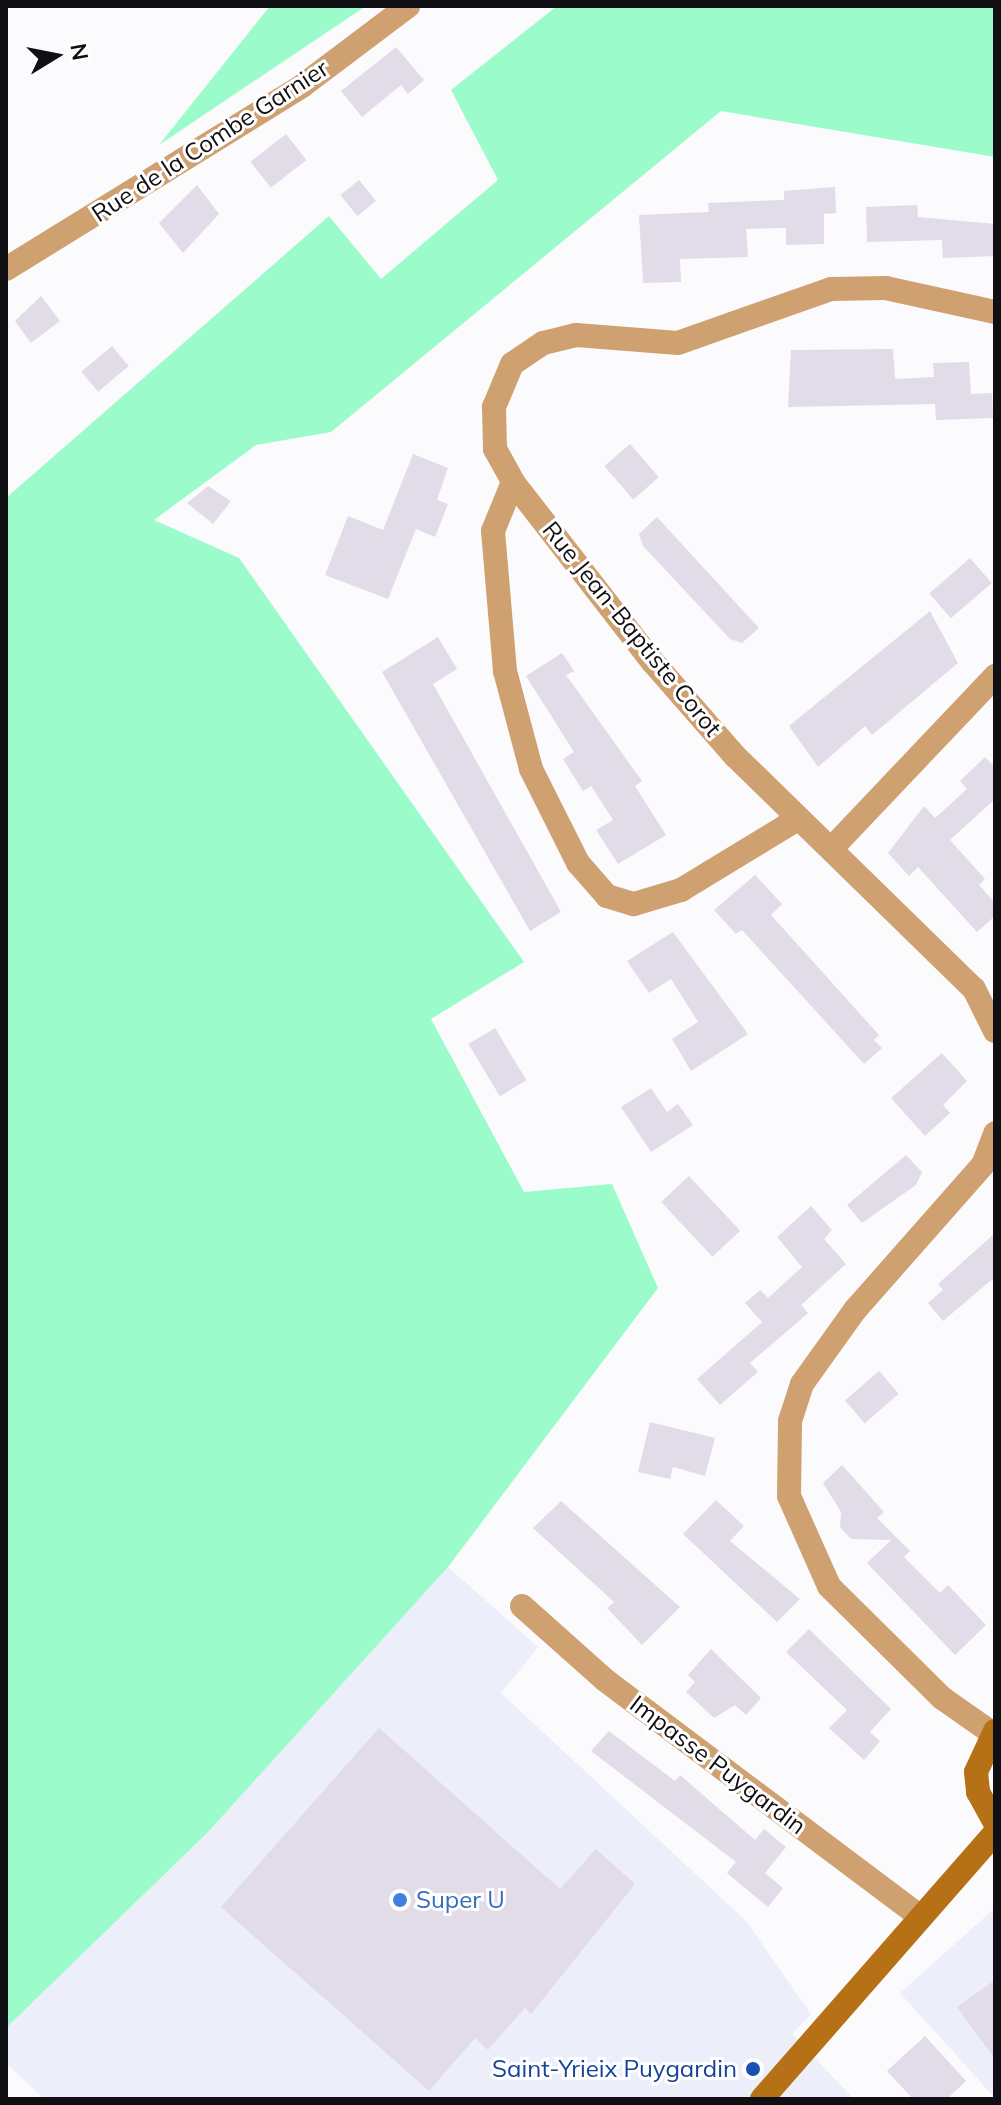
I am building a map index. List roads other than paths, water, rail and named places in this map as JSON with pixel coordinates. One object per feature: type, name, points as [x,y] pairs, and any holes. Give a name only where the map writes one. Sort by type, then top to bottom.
[{"type":"main road","points":[[993,1732],[976,1772],[978,1792],[995,1823]]},
{"type":"main road","points":[[762,2099],[995,1833]]},
{"type":"street","name":"Rue de la Combe Garnier","points":[[6,269],[302,86],[408,6]]},
{"type":"street","name":"Rue Jean-Baptiste Corot","points":[[995,312],[886,288],[831,289],[678,343],[576,335],[543,343],[512,364],[494,407],[495,449],[513,482],[652,661],[798,819],[833,847],[974,989],[995,1031]]},
{"type":"street","points":[[513,482],[493,531],[505,671],[531,769],[578,863],[607,896],[634,904],[681,890],[798,819]]},
{"type":"street","points":[[833,847],[995,676]]},
{"type":"street","points":[[993,1732],[942,1698],[829,1586],[789,1496],[790,1421],[802,1384],[855,1310],[983,1165],[995,1133]]},
{"type":"street","name":"Impasse Puygardin","points":[[522,1606],[605,1680],[921,1917]]},
{"type":"place","name":"Super U","points":[[400,1900]]},
{"type":"place","name":"Saint-Yrieix Puygardin","points":[[753,2069]]}]
